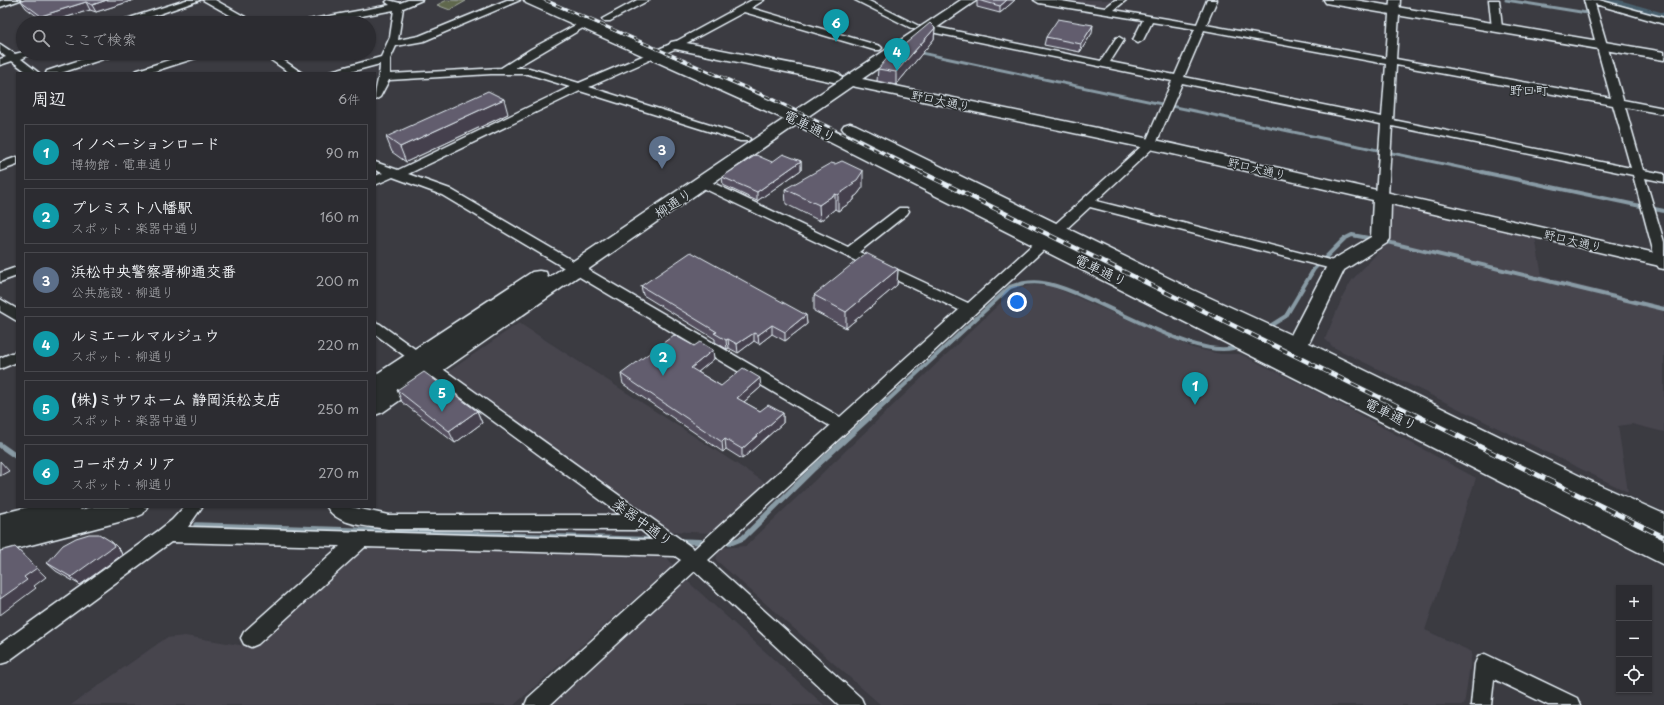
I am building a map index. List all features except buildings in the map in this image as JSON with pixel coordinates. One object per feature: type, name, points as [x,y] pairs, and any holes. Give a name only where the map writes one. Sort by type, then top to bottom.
[{"type":"street","points":[[0,4],[15,0]]},
{"type":"street","points":[[145,16],[195,0]]},
{"type":"street","points":[[208,0],[238,16]]},
{"type":"street","points":[[387,0],[399,6]]},
{"type":"street","points":[[345,16],[399,6],[417,0]]},
{"type":"street","points":[[392,44],[427,37],[515,0]]},
{"type":"street","name":"電車通り","points":[[531,0],[585,23],[666,48]]},
{"type":"street","name":"電車通り","points":[[562,0],[607,19],[797,110],[1291,354],[1664,526]]},
{"type":"street","points":[[607,19],[644,0]]},
{"type":"street","points":[[376,181],[394,174],[666,48],[759,0]]},
{"type":"street","points":[[860,0],[920,27],[1664,178]]},
{"type":"street","name":"柳通り","points":[[376,385],[417,358],[703,183],[797,110],[920,27],[952,0]]},
{"type":"street","name":"柳通り","points":[[842,79],[877,48],[970,0]]},
{"type":"street","points":[[1039,0],[1201,27],[1664,111]]},
{"type":"street","points":[[1106,12],[1121,0]]},
{"type":"street","points":[[535,705],[1151,144],[1212,0]]},
{"type":"street","points":[[1331,0],[1395,5],[1497,28],[1664,56]]},
{"type":"street","points":[[1494,0],[1497,28]]},
{"type":"street","points":[[1589,0],[1664,21]]},
{"type":"street","points":[[1589,0],[1619,103],[1637,173],[1664,262]]},
{"type":"street","points":[[1291,354],[1336,266],[1380,239],[1388,122],[1390,61],[1395,5]]},
{"type":"street","points":[[376,94],[385,78],[385,59],[395,37],[399,6]]},
{"type":"street","points":[[744,9],[877,48]]},
{"type":"street","points":[[1138,40],[1149,18]]},
{"type":"street","points":[[503,71],[534,51],[585,23]]},
{"type":"street","points":[[1104,64],[1119,40]]},
{"type":"street","points":[[0,47],[14,58]]},
{"type":"street","name":"野口大通り","points":[[666,48],[842,79],[1151,144],[1664,262]]},
{"type":"street","points":[[0,62],[14,58]]},
{"type":"street","points":[[339,72],[385,59]]},
{"type":"street","points":[[17,60],[33,72]]},
{"type":"street","points":[[55,72],[90,60]]},
{"type":"street","points":[[155,71],[183,60]]},
{"type":"street","points":[[277,60],[295,72]]},
{"type":"street","points":[[385,78],[503,71],[529,71],[744,139]]},
{"type":"street","name":"柳通り","points":[[376,405],[432,369],[569,265],[744,139],[797,110]]},
{"type":"street","points":[[0,167],[16,161]]},
{"type":"street","points":[[376,166],[446,192],[843,426]]},
{"type":"street","points":[[703,183],[969,309]]},
{"type":"street","points":[[1086,202],[1336,266]]},
{"type":"street","points":[[850,252],[903,211]]},
{"type":"street","points":[[0,278],[16,271]]},
{"type":"street","points":[[0,304],[16,315]]},
{"type":"street","name":"楽器中通り","points":[[376,328],[680,548],[854,705]]},
{"type":"street","name":"電車通り","points":[[1291,354],[1664,553]]},
{"type":"street","points":[[0,364],[16,356]]},
{"type":"street","points":[[0,525],[65,508]]},
{"type":"street","points":[[0,542],[130,508]]},
{"type":"street","points":[[0,655],[86,595],[166,534],[184,519],[193,508]]},
{"type":"street","points":[[338,508],[352,516],[388,522],[645,523]]},
{"type":"street","points":[[166,534],[680,548]]},
{"type":"street","points":[[251,638],[360,540]]},
{"type":"street","points":[[1480,705],[1484,664],[1570,705]]},
{"type":"shaded area","points":[[1046,0],[1117,0],[1104,10]]},
{"type":"shaded area","points":[[1391,204],[1535,237],[1542,276],[1664,307],[1664,432],[1632,424],[1618,426],[1628,492],[1333,347],[1325,339],[1343,296],[1352,280],[1386,244]]},
{"type":"shaded area","points":[[1031,285],[1051,286],[1193,348],[1220,354],[1240,354],[1319,393],[1476,478],[1425,630],[1472,652],[1464,705],[881,705],[716,560],[719,548],[746,546],[1015,289]]},
{"type":"shaded area","points":[[519,323],[769,485],[715,533],[667,531],[448,372]]},
{"type":"shaded area","points":[[359,547],[614,552],[666,556],[673,565],[514,705],[71,705],[166,638],[185,636],[245,646]]},
{"type":"shaded area","points":[[685,579],[824,705],[548,705]]},
{"type":"green space","points":[[447,0],[466,1],[450,10],[437,5]]},
{"type":"waterway","points":[[1506,0],[1587,13]]},
{"type":"waterway","points":[[1600,0],[1664,18]]},
{"type":"waterway","points":[[917,52],[1486,173]]},
{"type":"waterway","points":[[1482,172],[1664,211]]},
{"type":"waterway","points":[[1265,329],[1286,316],[1314,269],[1344,239],[1352,235],[1374,239]]},
{"type":"waterway","points":[[1383,241],[1664,309]]},
{"type":"waterway","points":[[886,402],[1010,287],[1018,284],[1034,282],[1063,288],[1173,337],[1200,346],[1223,349],[1241,345]]},
{"type":"waterway","points":[[722,542],[733,542],[743,538],[812,470],[887,401]]},
{"type":"waterway","points":[[0,445],[16,456]]},
{"type":"waterway","points":[[196,525],[658,540]]},
{"type":"waterway","points":[[678,541],[706,542]]},
{"type":"railway","points":[[545,0],[770,98],[923,173]]},
{"type":"railway","points":[[921,172],[1389,402]]},
{"type":"railway","points":[[1387,401],[1664,537]]},
{"type":"place","name":"コーポカメリア","points":[[836,42]]},
{"type":"place","name":"ルミエールマルジュウ","points":[[897,71]]},
{"type":"place","name":"浜松中央警察署柳通交番","points":[[662,169]]},
{"type":"place","name":"プレミスト八幡駅","points":[[663,376]]},
{"type":"place","name":"イノベーションロード","points":[[1195,405]]},
{"type":"place","name":"(株)ミサワホーム 静岡浜松支店","points":[[442,412]]},
{"type":"district","name":"野口町","points":[[1529,89]]}]
